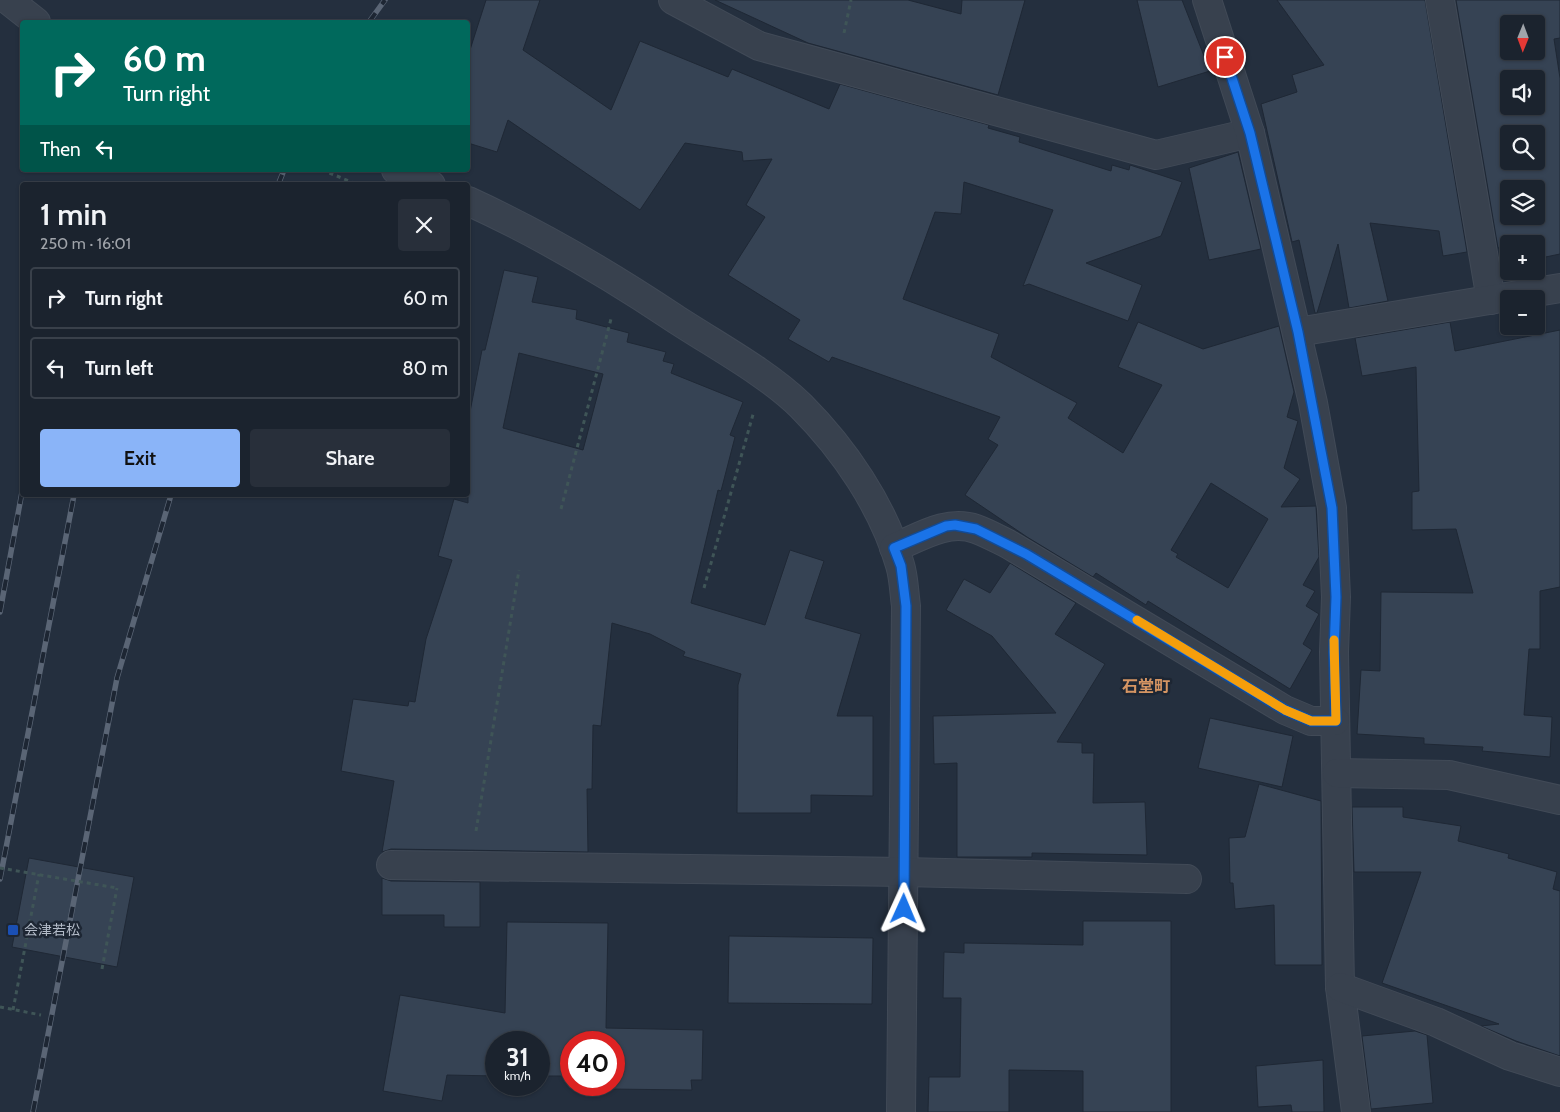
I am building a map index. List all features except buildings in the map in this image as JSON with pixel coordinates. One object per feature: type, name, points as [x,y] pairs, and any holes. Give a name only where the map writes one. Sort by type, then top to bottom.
[{"type":"street","points":[[8,0],[33,20]]},
{"type":"street","points":[[673,0],[759,46],[1156,155],[1250,133]]},
{"type":"street","points":[[1207,0],[1250,133],[1298,332],[1332,508],[1336,597],[1334,652],[1340,987],[1356,1112]]},
{"type":"street","points":[[1440,0],[1491,300]]},
{"type":"street","points":[[401,172],[424,182]]},
{"type":"street","points":[[470,202],[521,225],[620,282],[763,376],[800,406],[850,464],[870,498],[894,548],[901,566],[906,606],[901,1112]]},
{"type":"street","points":[[1298,332],[1560,288]]},
{"type":"street","points":[[894,548],[946,526],[955,525],[976,529],[1034,559],[1285,710],[1311,721],[1336,721]]},
{"type":"street","points":[[1337,773],[1449,775],[1560,800]]},
{"type":"street","points":[[390,865],[904,872],[1187,879]]},
{"type":"street","points":[[1340,987],[1436,1022],[1510,1056],[1560,1072]]},
{"type":"path","points":[[327,172],[352,182]]},
{"type":"path","points":[[560,509],[620,282]]},
{"type":"path","points":[[704,588],[763,376]]},
{"type":"path","points":[[471,865],[519,570]]},
{"type":"path","points":[[0,868],[117,888],[102,969]]},
{"type":"path","points":[[13,1010],[40,874]]},
{"type":"path","points":[[0,1007],[41,1015]]},
{"type":"railway","points":[[370,20],[385,0]]},
{"type":"railway","points":[[279,182],[283,172]]},
{"type":"railway","points":[[0,612],[21,497]]},
{"type":"railway","points":[[0,879],[74,497]]},
{"type":"railway","points":[[33,1112],[117,678],[170,497]]},
{"type":"slow traffic","points":[[1137,620],[1285,710],[1311,721],[1336,721],[1334,640]]},
{"type":"place","name":"会津若松","points":[[13,930]]},
{"type":"district","name":"石堂町","points":[[1146,686]]},
{"type":"route","points":[[904,909],[906,606],[901,566],[894,548],[946,526],[955,525],[976,529],[1008,544],[1112,604],[1285,710],[1311,721],[1336,721],[1334,652],[1336,597],[1332,508],[1298,332],[1250,133],[1225,57]]}]
